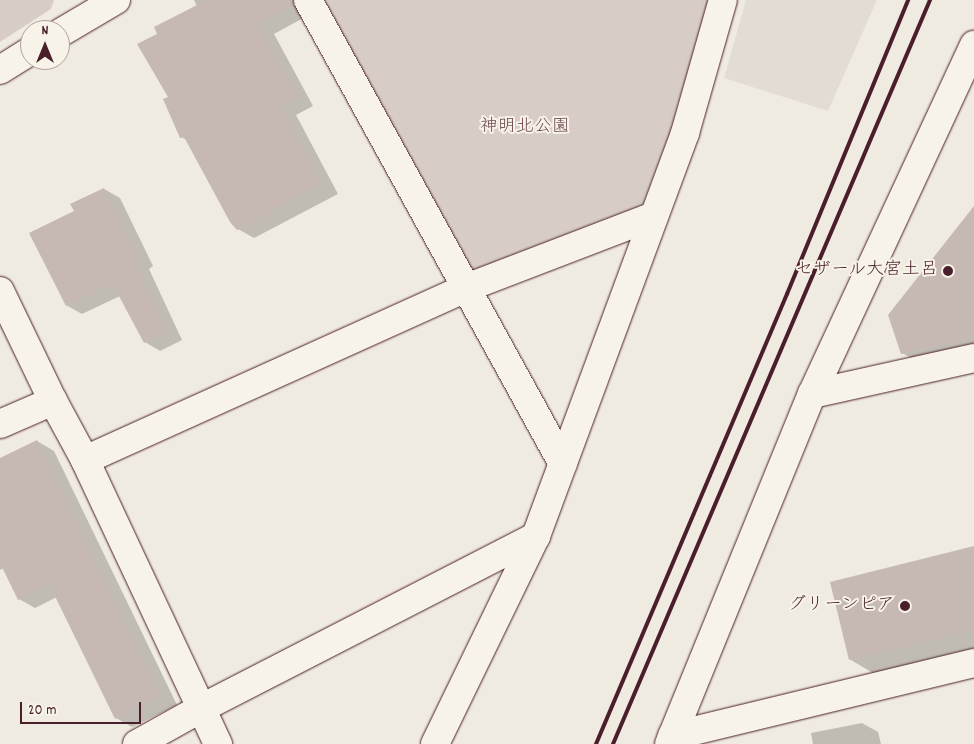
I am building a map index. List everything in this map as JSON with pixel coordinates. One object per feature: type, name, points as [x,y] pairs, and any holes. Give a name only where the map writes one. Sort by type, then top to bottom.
[{"type":"street","points":[[70,23],[87,7],[116,0]]},
{"type":"street","points":[[308,0],[563,464]]},
{"type":"street","points":[[435,744],[536,536],[685,133],[723,0]]},
{"type":"street","points":[[670,740],[812,394],[974,45]]},
{"type":"street","points":[[0,70],[20,57]]},
{"type":"street","points":[[85,460],[466,288],[654,216]]},
{"type":"street","points":[[0,291],[53,400],[85,460],[218,744]]},
{"type":"street","points":[[812,394],[974,358]]},
{"type":"street","points":[[0,424],[53,400]]},
{"type":"street","points":[[137,744],[200,709],[536,536]]},
{"type":"street","points":[[670,740],[974,663]]},
{"type":"shaded area","points":[[746,0],[877,0],[828,111],[724,78]]},
{"type":"green space","points":[[0,0],[54,0],[51,9],[34,20],[20,20],[20,29],[0,42]]},
{"type":"green space","name":"神明北公園","points":[[308,0],[723,0],[654,216],[466,288]]},
{"type":"building","points":[[207,0],[292,0],[294,5],[258,24],[297,96],[280,105],[322,184],[237,230],[230,222],[184,137],[180,138],[163,99],[168,97],[137,44],[157,34],[154,27]]},
{"type":"building","points":[[104,188],[138,257],[134,260],[167,331],[144,343],[112,283],[66,306],[29,233],[74,211],[70,204]]},
{"type":"building","name":"セザール大宮土呂","points":[[974,206],[974,338],[901,354],[888,315]]},
{"type":"building","points":[[37,440],[161,696],[115,719],[49,584],[18,600],[0,563],[0,458]]},
{"type":"building","name":"グリーンピア","points":[[974,546],[974,630],[849,660],[830,582]]},
{"type":"railway","points":[[596,744],[787,294],[908,0]]},
{"type":"railway","points":[[613,744],[930,0]]},
{"type":"place","name":"セザール大宮土呂","points":[[948,271]]},
{"type":"place","name":"グリーンピア","points":[[905,606]]}]
